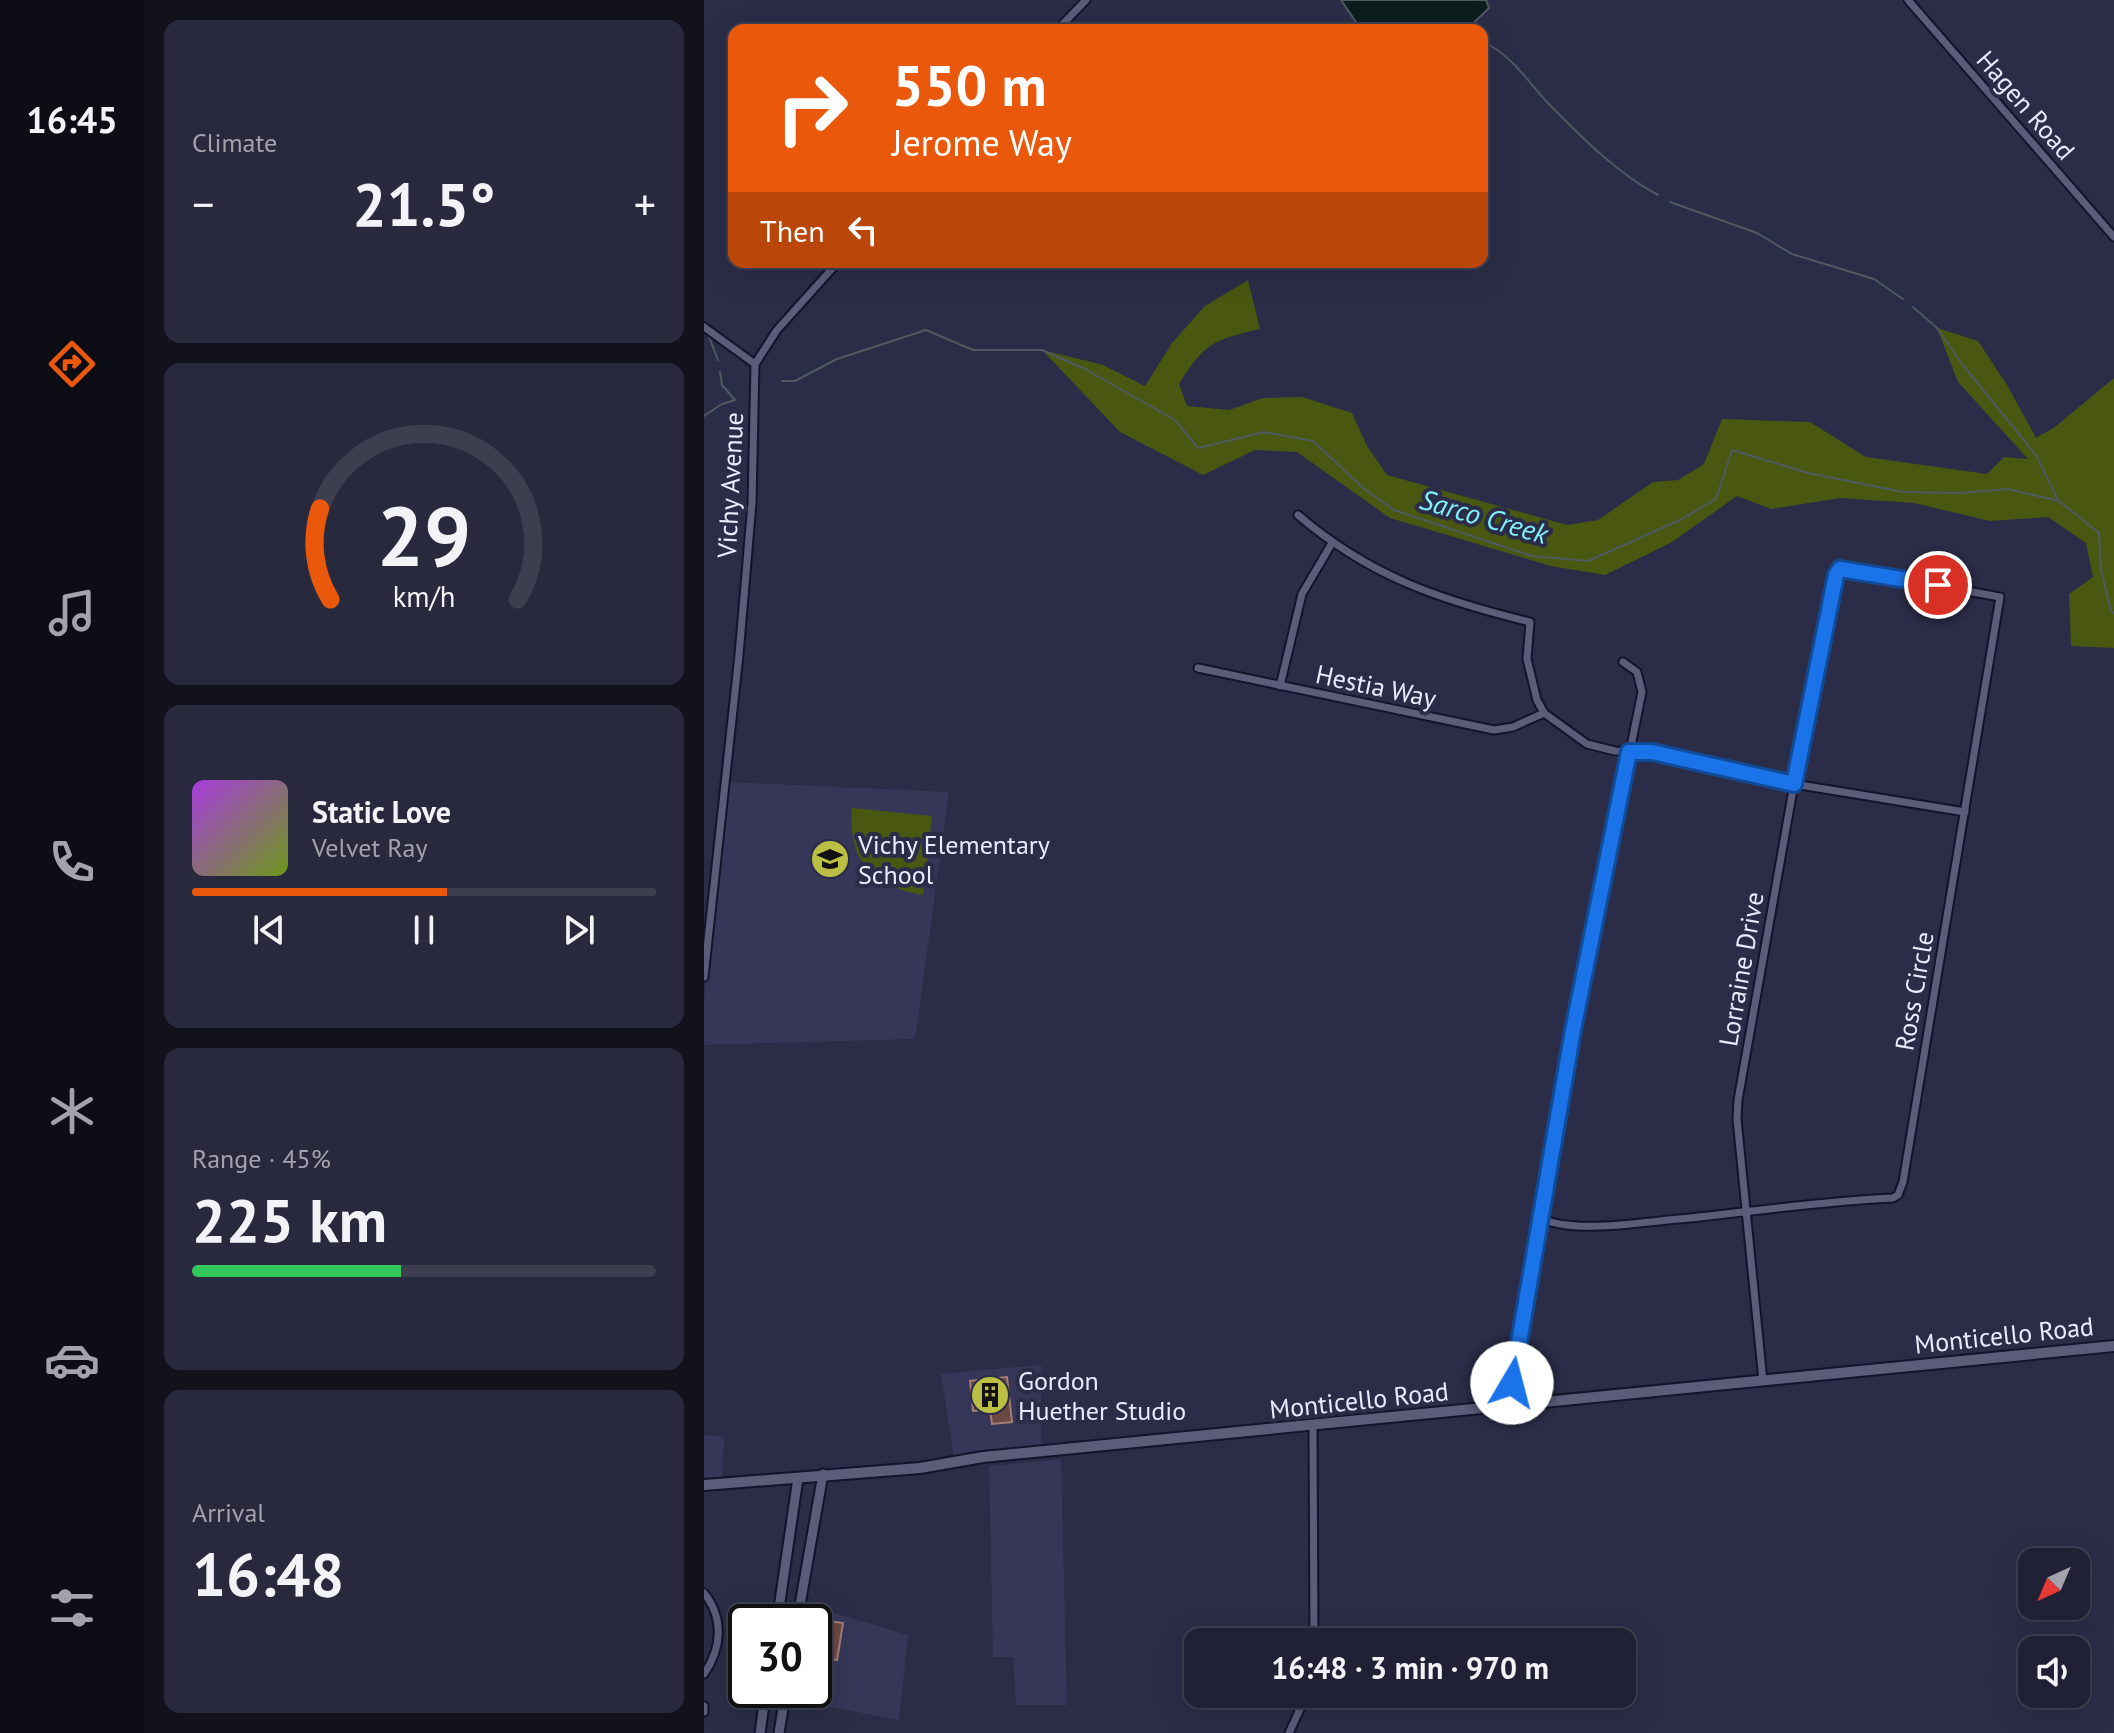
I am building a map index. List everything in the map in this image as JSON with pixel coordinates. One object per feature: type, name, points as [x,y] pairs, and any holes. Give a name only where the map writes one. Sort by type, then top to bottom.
[{"type":"main road","name":"Monticello Road","points":[[704,1485],[920,1468],[983,1457],[2114,1346]]},
{"type":"street","points":[[1063,24],[1086,0]]},
{"type":"street","name":"Hagen Road","points":[[1908,0],[2114,237]]},
{"type":"street","points":[[704,327],[755,364],[777,330],[833,268]]},
{"type":"street","name":"Vichy Avenue","points":[[704,977],[752,503],[755,364]]},
{"type":"street","points":[[1298,515],[1332,543],[1373,568],[1423,592],[1530,622],[1527,659],[1532,687],[1544,713],[1587,744],[1629,752],[1652,752],[1794,784],[1965,812]]},
{"type":"street","points":[[1280,686],[1302,594],[1315,567],[1332,543]]},
{"type":"street","name":"Lorraine Drive","points":[[1763,1381],[1737,1119],[1741,1079],[1794,784],[1836,575],[1840,569]]},
{"type":"street","name":"Ross Circle","points":[[1539,1217],[1594,1226],[1893,1198],[1901,1189],[2000,597],[1840,569]]},
{"type":"street","points":[[1513,1406],[1512,1383],[1539,1217],[1641,682],[1637,672],[1623,662]]},
{"type":"street","name":"Hestia Way","points":[[1198,668],[1494,730],[1513,727],[1544,713]]},
{"type":"street","points":[[1313,1426],[1314,1628]]},
{"type":"street","points":[[800,1604],[823,1474]]},
{"type":"street","points":[[780,1604],[798,1478]]},
{"type":"street","points":[[704,1593],[715,1609],[719,1630],[716,1651],[704,1674]]},
{"type":"street","points":[[704,1706],[704,1712]]},
{"type":"street","points":[[760,1733],[763,1708]]},
{"type":"street","points":[[779,1733],[783,1708]]},
{"type":"street","points":[[1289,1733],[1301,1708]]},
{"type":"shaded area","points":[[1341,0],[1486,0],[1489,8],[1472,24],[1356,22]]},
{"type":"shaded area","name":"Vichy Elementary School","points":[[727,782],[949,792],[915,1039],[704,1045],[704,1001]]},
{"type":"shaded area","points":[[1041,1365],[1041,1449],[954,1457],[941,1374]]},
{"type":"shaded area","points":[[704,1435],[724,1437],[722,1478],[704,1479]]},
{"type":"shaded area","points":[[1061,1459],[1067,1705],[1016,1705],[1013,1657],[993,1657],[989,1466]]},
{"type":"shaded area","points":[[832,1612],[908,1635],[899,1720],[832,1707]]},
{"type":"green space","points":[[1248,280],[1260,329],[1231,336],[1204,351],[1179,384],[1187,406],[1229,410],[1263,398],[1302,397],[1352,413],[1367,446],[1387,475],[1567,525],[1598,520],[1653,482],[1678,480],[1704,464],[1722,419],[1810,422],[1866,457],[1987,474],[2004,457],[2028,459],[1958,382],[1937,328],[1978,341],[2036,438],[2055,427],[2114,378],[2114,648],[2071,646],[2069,594],[2093,577],[2086,543],[2048,517],[1990,521],[1914,503],[1840,498],[1771,509],[1737,496],[1672,542],[1605,575],[1551,566],[1390,518],[1297,452],[1255,450],[1203,475],[1120,432],[1042,350],[1103,365],[1145,386],[1172,343],[1205,306]]},
{"type":"green space","points":[[852,808],[932,816],[923,895],[890,885],[867,868],[854,843]]},
{"type":"building","name":"Gordon Huether Studio","points":[[1007,1377],[1012,1422],[992,1424],[990,1410],[973,1411],[970,1381]]},
{"type":"building","points":[[832,1621],[843,1623],[837,1660],[832,1659]]},
{"type":"waterway","points":[[1491,46],[1514,65],[1600,154],[1658,195]]},
{"type":"waterway","points":[[1670,202],[1757,233],[1792,254],[1874,279],[1903,299]]},
{"type":"waterway","points":[[1913,307],[1937,328],[1962,364],[2036,455],[2058,500]]},
{"type":"waterway","name":"Sarco Creek","points":[[782,381],[795,381],[837,359],[926,330],[973,350],[1042,350],[1085,369],[1175,420],[1198,448],[1264,432],[1313,441],[1363,488],[1394,510],[1532,556],[1588,561],[1680,520],[1716,499],[1732,450],[1808,473],[1903,492],[1960,493],[2008,489],[2059,501],[2099,533],[2101,570],[2114,613]]},
{"type":"waterway","points":[[709,337],[718,360]]},
{"type":"waterway","name":"Sarco Creek","points":[[704,416],[722,404],[735,400],[722,385],[720,372]]},
{"type":"place","name":"Vichy Elementary School","points":[[830,859]]},
{"type":"place","name":"Gordon Huether Studio","points":[[990,1395]]},
{"type":"route","points":[[1512,1383],[1522,1311],[1573,1030],[1629,752],[1652,752],[1794,784],[1836,575],[1840,569],[1938,585]]}]
